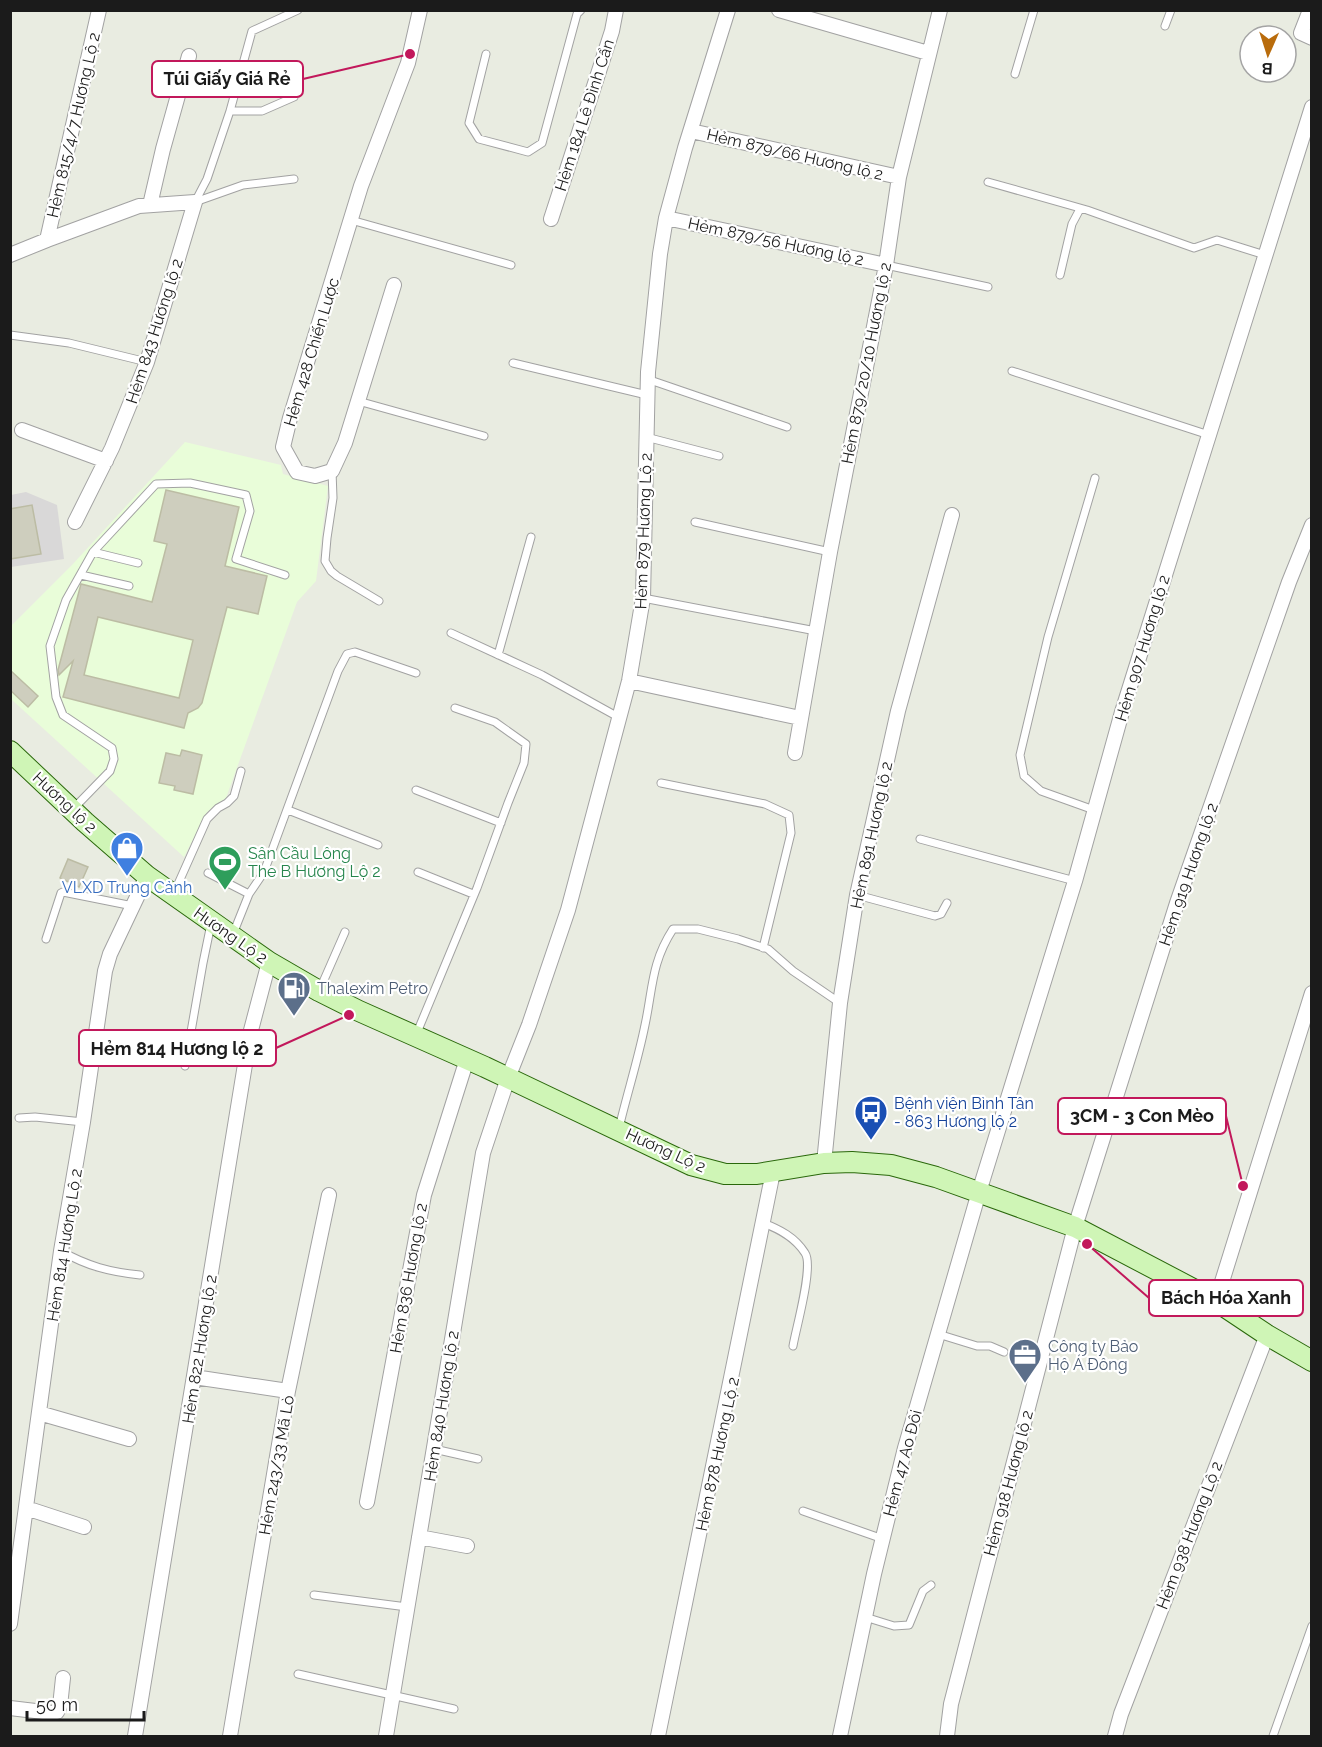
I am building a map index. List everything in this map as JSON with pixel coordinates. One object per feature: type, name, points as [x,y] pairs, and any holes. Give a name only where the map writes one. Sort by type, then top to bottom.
[{"type":"main road","name":"Hương lộ 2","points":[[10,751],[147,876]]},
{"type":"main road","name":"Hương Lộ 2","points":[[147,876],[269,962],[319,991],[692,1165],[725,1174],[757,1174],[824,1163],[852,1162],[891,1165],[936,1177],[1075,1227],[1216,1301],[1311,1361]]},
{"type":"street","name":"Hẻm 815/4/7 Hương Lộ 2","points":[[46,240],[99,10]]},
{"type":"street","name":"Hẻm 428 Chiến Lược","points":[[332,471],[315,476],[297,472],[283,447],[361,186],[408,63],[420,10]]},
{"type":"street","name":"Hẻm 184 Lê Đình Cẩn","points":[[551,219],[612,32],[616,10]]},
{"type":"street","name":"Hẻm 879 Hương Lộ 2","points":[[508,1078],[529,1025],[568,910],[628,681],[643,598],[647,379],[660,254],[666,218],[684,148],[728,10]]},
{"type":"street","points":[[779,10],[928,53]]},
{"type":"street","name":"Hẻm 879/20/10 Hương lộ 2","points":[[795,753],[830,552],[886,265],[899,177],[940,10]]},
{"type":"street","points":[[1310,10],[1301,33],[1311,38]]},
{"type":"street","points":[[150,206],[189,56]]},
{"type":"street","name":"Hẻm 907 Hương lộ 2","points":[[979,1192],[1075,881],[1122,712],[1311,107]]},
{"type":"street","name":"Hẻm 879/66 Hương lộ 2","points":[[691,131],[899,177]]},
{"type":"street","points":[[10,255],[139,206],[195,202]]},
{"type":"street","name":"Hẻm 843 Hương lộ 2","points":[[75,522],[106,461],[147,362],[195,202]]},
{"type":"street","name":"Hẻm 879/56 Hương lộ 2","points":[[666,218],[886,265]]},
{"type":"street","points":[[332,471],[345,443],[394,285]]},
{"type":"street","points":[[21,430],[106,461]]},
{"type":"street","name":"Hẻm 891 Hương lộ 2","points":[[824,1163],[840,1003],[857,895],[898,711],[952,514]]},
{"type":"street","name":"Hẻm 919 Hương lộ 2","points":[[1075,1227],[1177,903],[1311,525]]},
{"type":"street","points":[[628,681],[800,718]]},
{"type":"street","name":"Hẻm 814 Hương Lộ 2","points":[[10,1624],[12,1596],[62,1251],[105,971],[110,954],[147,876]]},
{"type":"street","name":"Hẻm 822 Hương lộ 2","points":[[135,1737],[250,1034],[269,962]]},
{"type":"street","points":[[1216,1301],[1311,993]]},
{"type":"street","name":"Hẻm 836 Hương lộ 2","points":[[367,1502],[424,1195],[467,1059]]},
{"type":"street","name":"Hẻm 840 Hương lộ 2","points":[[386,1737],[483,1153],[508,1078]]},
{"type":"street","name":"Hẻm 878 Hương Lộ 2","points":[[658,1737],[774,1172]]},
{"type":"street","name":"Hẻm 47 Ao Đôi","points":[[840,1737],[865,1617],[905,1448],[979,1192]]},
{"type":"street","name":"Hẻm 243/33 Mã Lò","points":[[230,1737],[288,1391],[329,1196]]},
{"type":"street","name":"Hẻm 918 Hương lộ 2","points":[[947,1737],[951,1704],[1075,1227]]},
{"type":"street","name":"Hẻm 938 Hương Lộ 2","points":[[1115,1737],[1121,1714],[1267,1335]]},
{"type":"street","points":[[194,1377],[288,1391]]},
{"type":"street","points":[[39,1413],[129,1439]]},
{"type":"street","points":[[26,1508],[84,1527]]},
{"type":"street","points":[[419,1537],[467,1546]]},
{"type":"street","points":[[10,1708],[57,1712],[60,1706],[63,1678]]},
{"type":"lane","points":[[195,202],[207,179],[230,111],[252,32],[298,10]]},
{"type":"lane","points":[[486,54],[469,123],[479,139],[528,152],[542,143],[577,14],[581,10]]},
{"type":"lane","points":[[1015,74],[1034,10]]},
{"type":"lane","points":[[1165,26],[1171,10]]},
{"type":"lane","points":[[230,111],[262,111],[294,97]]},
{"type":"lane","points":[[195,202],[243,184],[294,179]]},
{"type":"lane","points":[[988,182],[1080,209],[1194,248],[1217,240],[1265,255]]},
{"type":"lane","points":[[1060,275],[1072,224],[1080,209]]},
{"type":"lane","points":[[351,220],[511,265]]},
{"type":"lane","points":[[886,265],[988,287]]},
{"type":"lane","points":[[10,335],[69,343],[147,362]]},
{"type":"lane","points":[[513,363],[647,395]]},
{"type":"lane","points":[[1012,371],[1209,435]]},
{"type":"lane","points":[[647,379],[787,428]]},
{"type":"lane","points":[[358,401],[484,436]]},
{"type":"lane","points":[[646,437],[719,456]]},
{"type":"lane","points":[[332,471],[333,498],[325,561],[337,576],[379,601]]},
{"type":"lane","points":[[1094,810],[1041,791],[1024,776],[1020,755],[1048,637],[1095,478]]},
{"type":"lane","points":[[72,810],[110,771],[114,759],[112,748],[63,715],[56,697],[50,646],[66,600],[93,552],[156,484],[190,483],[246,495],[250,511],[236,559],[285,575]]},
{"type":"lane","points":[[694,522],[830,552]]},
{"type":"lane","points":[[498,655],[531,537]]},
{"type":"lane","points":[[93,552],[138,563]]},
{"type":"lane","points":[[81,575],[129,586]]},
{"type":"lane","points":[[643,598],[816,631]]},
{"type":"lane","points":[[451,633],[542,675],[620,718]]},
{"type":"lane","points":[[232,937],[249,894],[264,872],[346,654],[355,652],[416,673]]},
{"type":"lane","points":[[416,1037],[525,763],[526,744],[495,722],[455,708]]},
{"type":"lane","points":[[173,895],[207,819],[234,796],[241,771]]},
{"type":"lane","points":[[662,783],[765,804],[789,814],[791,833],[763,948]]},
{"type":"lane","points":[[416,790],[501,823]]},
{"type":"lane","points":[[288,810],[378,845]]},
{"type":"lane","points":[[920,839],[1075,881]]},
{"type":"lane","points":[[418,872],[473,894]]},
{"type":"lane","points":[[208,873],[249,894]]},
{"type":"lane","points":[[46,939],[63,892],[133,906]]},
{"type":"lane","points":[[857,895],[935,916],[941,914],[946,903]]},
{"type":"lane","points":[[185,1066],[202,963],[212,921]]},
{"type":"lane","points":[[619,1129],[645,1024],[651,983],[662,946],[673,929],[698,929],[768,949],[794,971],[840,1003]]},
{"type":"lane","points":[[319,991],[345,932]]},
{"type":"lane","points":[[19,1118],[35,1117],[83,1122]]},
{"type":"lane","points":[[763,1223],[783,1231],[807,1254],[808,1269],[793,1346]]},
{"type":"lane","points":[[62,1251],[81,1262],[115,1272],[140,1275]]},
{"type":"lane","points":[[938,1334],[977,1346],[990,1346],[1004,1352]]},
{"type":"lane","points":[[434,1449],[478,1460]]},
{"type":"lane","points":[[803,1511],[883,1539]]},
{"type":"lane","points":[[865,1617],[894,1626],[909,1625],[923,1591],[931,1585]]},
{"type":"lane","points":[[314,1595],[407,1607]]},
{"type":"lane","points":[[1273,1737],[1311,1626]]},
{"type":"lane","points":[[298,1674],[454,1709]]},
{"type":"shaded area","points":[[185,442],[281,465],[283,474],[328,486],[316,581],[297,602],[226,798],[207,812],[184,857],[11,699],[10,627],[72,565]]},
{"type":"shaded area","points":[[26,492],[57,505],[64,559],[11,567],[11,495]]},
{"type":"building","points":[[166,490],[239,507],[225,566],[267,576],[258,614],[227,607],[202,703],[188,713],[184,728],[63,697],[73,661],[59,675],[58,670],[81,584],[152,602],[167,544],[154,541]],"holes":[[[98,617],[193,640],[179,698],[84,675]]]},
{"type":"building","points":[[32,505],[41,554],[10,559],[10,509]]},
{"type":"building","points":[[10,670],[38,696],[28,707],[10,690]]},
{"type":"building","points":[[182,750],[202,755],[193,794],[174,790],[175,786],[159,783],[166,753],[180,756]]},
{"type":"building","points":[[68,859],[88,867],[79,887],[60,878]]},
{"type":"place","name":"Túi Giấy Giá Rẻ","points":[[410,54]]},
{"type":"place","name":"VLXD Trung Cảnh","points":[[127,877]]},
{"type":"place","name":"Sân Cầu Lông The B Hương Lộ 2","points":[[225,891]]},
{"type":"place","name":"Hẻm 814 Hương lộ 2","points":[[349,1015]]},
{"type":"place","name":"Thalexim Petro","points":[[294,1017]]},
{"type":"place","name":"Bệnh viện Bình Tân - 863 Hương lộ 2","points":[[871,1141]]},
{"type":"place","name":"3CM - 3 Con Mèo","points":[[1243,1186]]},
{"type":"place","name":"Bách Hóa Xanh","points":[[1087,1244]]},
{"type":"place","name":"Công ty Bảo Hộ Á Đông","points":[[1025,1384]]}]
